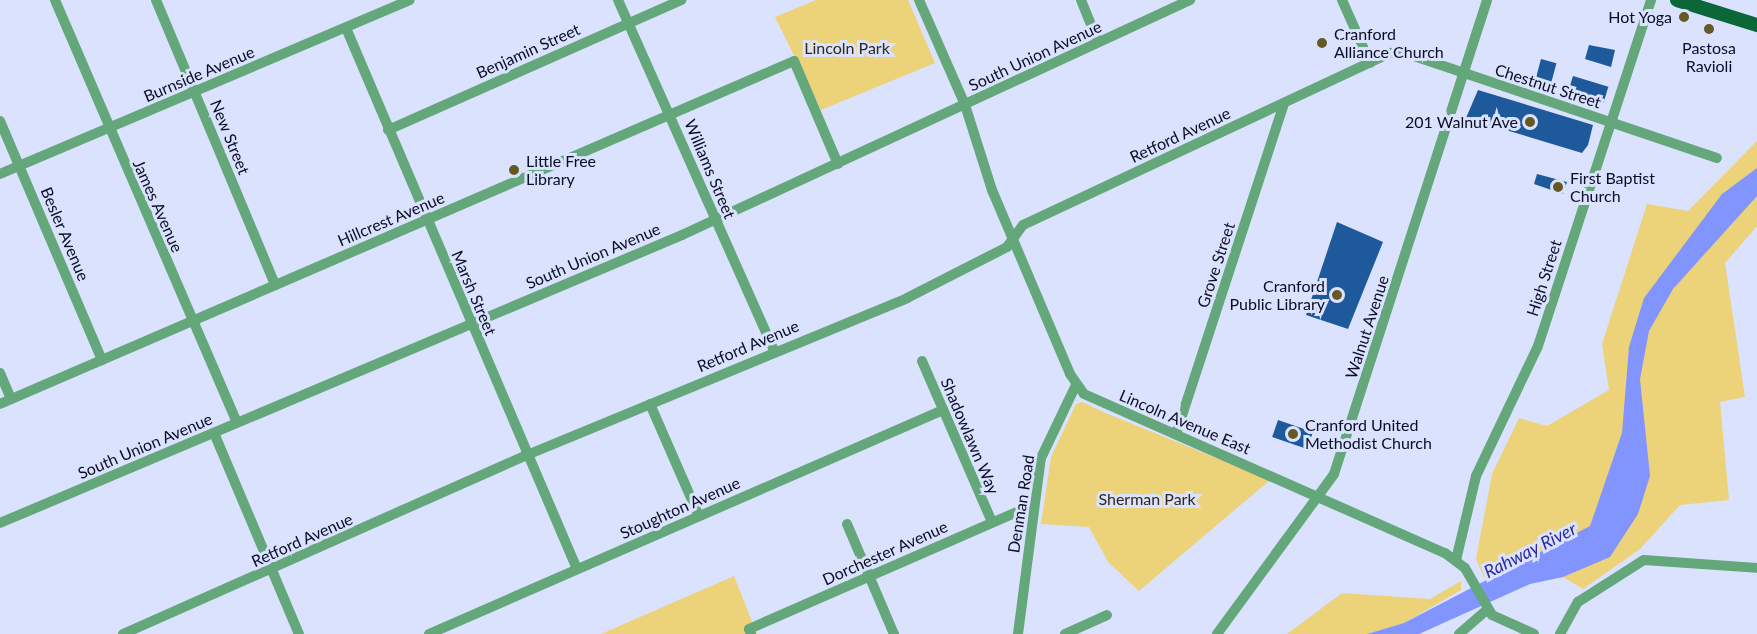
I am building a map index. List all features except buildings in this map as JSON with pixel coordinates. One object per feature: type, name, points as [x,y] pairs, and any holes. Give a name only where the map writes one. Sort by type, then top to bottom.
[{"type":"main road","points":[[1677,0],[1757,25]]},
{"type":"street","name":"James Avenue","points":[[55,0],[107,129],[237,423]]},
{"type":"street","name":"New Street","points":[[156,0],[275,285]]},
{"type":"street","name":"Burnside Avenue","points":[[0,174],[410,0]]},
{"type":"street","name":"Williams Street","points":[[618,0],[774,351]]},
{"type":"street","name":"Benjamin Street","points":[[388,130],[681,0]]},
{"type":"street","points":[[919,0],[965,105],[1012,239],[1076,385]]},
{"type":"street","points":[[1080,0],[1098,42]]},
{"type":"street","name":"South Union Avenue","points":[[0,524],[715,219],[1190,0]]},
{"type":"street","points":[[1342,0],[1370,63]]},
{"type":"street","name":"Walnut Avenue","points":[[1217,634],[1323,496],[1341,458],[1486,0]]},
{"type":"street","name":"High Street","points":[[1456,560],[1476,476],[1538,346],[1651,0]]},
{"type":"street","name":"Marsh Street","points":[[346,28],[426,220],[577,569]]},
{"type":"street","name":"Chestnut Street","points":[[1370,63],[1405,53],[1717,158]]},
{"type":"street","name":"Hillcrest Avenue","points":[[0,404],[794,61],[838,164]]},
{"type":"street","name":"Retford Avenue","points":[[123,634],[272,570],[527,455],[774,351],[907,298],[1007,247],[1023,225],[1370,63]]},
{"type":"street","name":"Grove Street","points":[[1176,435],[1284,103]]},
{"type":"street","name":"Besler Avenue","points":[[0,121],[102,360]]},
{"type":"street","name":"Shadowlawn Way","points":[[922,361],[992,522]]},
{"type":"street","points":[[0,373],[11,399]]},
{"type":"street","name":"Lincoln Avenue East","points":[[1076,385],[1094,400],[1323,496],[1456,560],[1472,578],[1486,608],[1509,627],[1534,634]]},
{"type":"street","name":"Denman Road","points":[[1018,634],[1033,505],[1048,437],[1076,385]]},
{"type":"street","points":[[650,404],[699,516]]},
{"type":"street","name":"Stoughton Avenue","points":[[429,634],[942,410]]},
{"type":"street","points":[[214,433],[299,634]]},
{"type":"street","name":"Dorchester Avenue","points":[[750,631],[869,576],[1033,505]]},
{"type":"street","points":[[847,524],[894,634]]},
{"type":"street","points":[[1560,634],[1578,602],[1644,560],[1757,568]]},
{"type":"street","points":[[1459,634],[1486,608]]},
{"type":"street","points":[[1065,634],[1107,615]]},
{"type":"green space","name":"Lincoln Park","points":[[816,0],[908,0],[935,63],[821,110],[775,17]]},
{"type":"green space","points":[[1757,141],[1757,226],[1725,263],[1745,397],[1720,402],[1729,500],[1680,505],[1640,549],[1583,589],[1563,577],[1551,547],[1484,577],[1476,559],[1492,474],[1519,418],[1547,426],[1609,390],[1602,344],[1647,204],[1688,211]]},
{"type":"green space","name":"Sherman Park","points":[[1082,402],[1270,480],[1139,591],[1108,562],[1089,527],[1041,524],[1051,457],[1076,404]]},
{"type":"green space","points":[[734,576],[757,634],[601,634]]},
{"type":"green space","points":[[1461,581],[1461,590],[1404,623],[1367,634],[1287,634],[1342,593],[1430,599]]},
{"type":"water","points":[[1757,168],[1757,196],[1673,289],[1649,331],[1640,379],[1650,476],[1638,514],[1610,557],[1563,577],[1530,584],[1419,634],[1367,634],[1404,623],[1590,526],[1622,433],[1629,347],[1644,298],[1722,194]]},
{"type":"place","name":"Hot Yoga","points":[[1684,17]]},
{"type":"place","name":"Pastosa Ravioli","points":[[1709,29]]},
{"type":"place","name":"Cranford Alliance Church","points":[[1322,43]]},
{"type":"place","name":"201 Walnut Ave","points":[[1530,122]]},
{"type":"place","name":"Little Free Library","points":[[514,170]]},
{"type":"place","name":"First Baptist Church","points":[[1558,187]]},
{"type":"place","name":"Cranford Public Library","points":[[1337,295]]},
{"type":"place","name":"Cranford United Methodist Church","points":[[1293,434]]},
{"type":"water label","name":"Rahway River","points":[[1530,550]]}]
